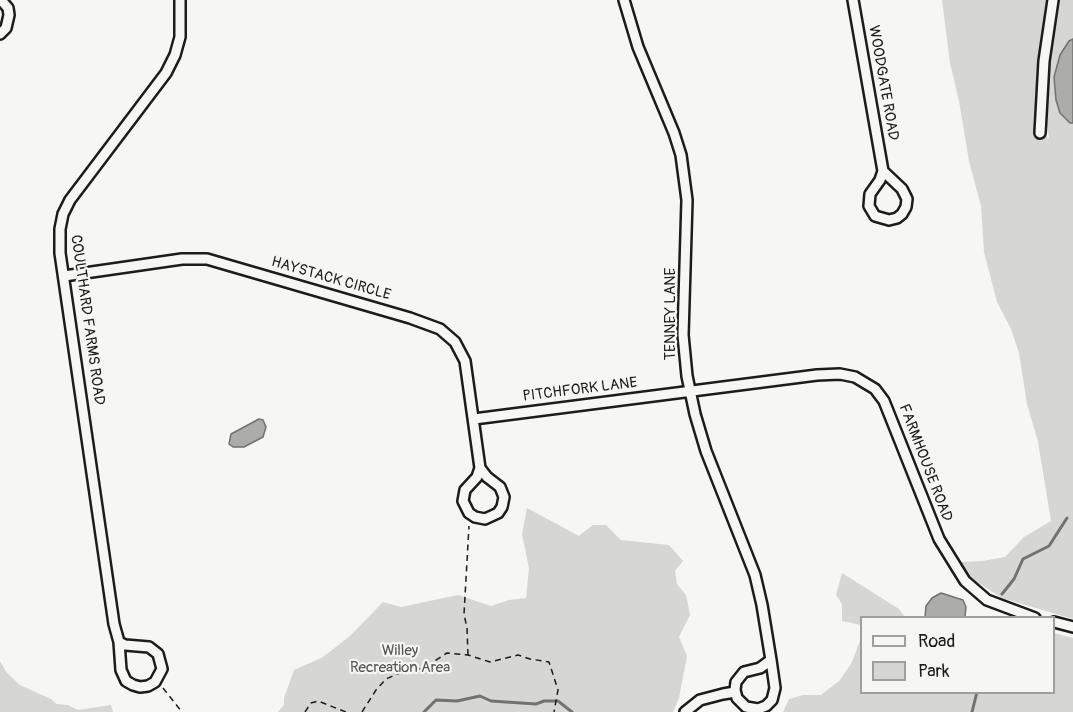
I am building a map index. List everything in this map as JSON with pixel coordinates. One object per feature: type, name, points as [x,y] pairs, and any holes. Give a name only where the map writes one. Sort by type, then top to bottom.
[{"type":"street","points":[[0,34],[6,28],[9,15],[8,8],[1,0]]},
{"type":"street","name":"COULTHARD FARMS ROAD","points":[[158,679],[152,685],[136,687],[126,681],[121,670],[119,642],[112,612],[59,237],[63,214],[70,201],[166,73],[178,46],[182,18],[180,0]]},
{"type":"street","name":"TENNEY LANE","points":[[624,0],[645,65],[674,133],[684,170],[687,227],[683,334],[690,390],[706,451],[755,575],[766,625],[775,692],[769,703],[758,709],[750,709],[739,702],[735,692]]},
{"type":"street","name":"WOODGATE ROAD","points":[[853,0],[883,171]]},
{"type":"street","points":[[1040,133],[1044,61],[1053,0]]},
{"type":"street","points":[[883,171],[902,189],[907,199],[903,214],[889,220],[878,218],[869,206],[870,194],[880,180],[883,171]]},
{"type":"street","name":"HAYSTACK CIRCLE","points":[[64,276],[172,260],[215,261],[419,320],[444,331],[459,347],[467,368],[480,468]]},
{"type":"street","name":"FARMHOUSE ROAD","points":[[690,390],[825,374],[846,375],[865,382],[880,396],[889,410],[939,539],[965,581],[987,600],[1030,616]]},
{"type":"street","name":"PITCHFORK LANE","points":[[474,419],[690,390]]},
{"type":"street","points":[[480,468],[500,487],[504,501],[495,516],[485,519],[473,517],[465,507],[463,497],[467,487],[477,477],[480,468]]},
{"type":"street","points":[[1055,622],[1073,627]]},
{"type":"street","points":[[119,642],[125,645],[148,646],[155,651],[162,664],[158,679]]},
{"type":"street","points":[[686,712],[700,700],[735,692],[736,682],[741,675],[748,670],[765,666],[771,660]]},
{"type":"path","points":[[468,655],[464,614],[468,528],[473,517]]},
{"type":"path","points":[[362,711],[378,687],[390,677],[424,668],[444,654],[468,655],[490,662],[518,655],[530,660],[549,662],[556,682],[557,694],[554,711]]},
{"type":"path","points":[[158,679],[182,712]]},
{"type":"path","points":[[305,712],[308,705],[315,701],[346,712]]},
{"type":"green space","points":[[942,0],[1046,0],[1038,67],[1036,131],[1049,138],[1047,77],[1057,0],[1073,0],[1073,39],[1069,41],[1060,55],[1054,77],[1056,100],[1060,113],[1070,123],[1073,123],[1073,619],[1002,598],[969,577],[959,562],[1005,557],[1024,537],[1051,521],[1038,442],[1027,404],[1019,353],[1011,329],[997,302],[984,252],[981,206],[969,161],[950,63]]},
{"type":"green space","name":"Willey Recreation Area","points":[[527,508],[579,536],[593,525],[606,525],[621,540],[669,545],[683,561],[675,571],[677,584],[686,595],[690,615],[679,637],[687,656],[679,698],[673,712],[278,712],[284,705],[284,698],[294,670],[323,657],[350,636],[383,602],[401,607],[458,595],[491,606],[509,600],[526,598],[529,568],[522,534]]},
{"type":"green space","points":[[842,573],[899,609],[904,616],[860,616],[860,625],[842,621],[842,604],[836,595]]},
{"type":"green space","points":[[1055,633],[1073,638],[1073,712],[783,712],[789,699],[803,695],[821,695],[839,681],[851,664],[860,641],[860,694],[1055,694]]},
{"type":"green space","points":[[0,661],[7,673],[20,685],[57,704],[68,705],[78,710],[111,705],[113,712],[0,712]]},
{"type":"shaded area","points":[[1073,39],[1073,123],[1070,123],[1060,113],[1056,100],[1054,77],[1060,55],[1069,41]]},
{"type":"shaded area","points":[[259,419],[263,420],[266,427],[263,437],[244,447],[233,447],[229,444],[231,434]]},
{"type":"shaded area","points":[[941,593],[963,600],[966,607],[965,616],[925,616],[926,606],[932,598]]},
{"type":"waterway","points":[[1002,594],[1014,579],[1023,559],[1049,546],[1067,518]]},
{"type":"waterway","points":[[972,712],[976,694]]},
{"type":"waterway","points":[[424,712],[436,700],[457,701],[480,696],[491,701],[536,704],[544,701],[558,701],[572,712]]}]
